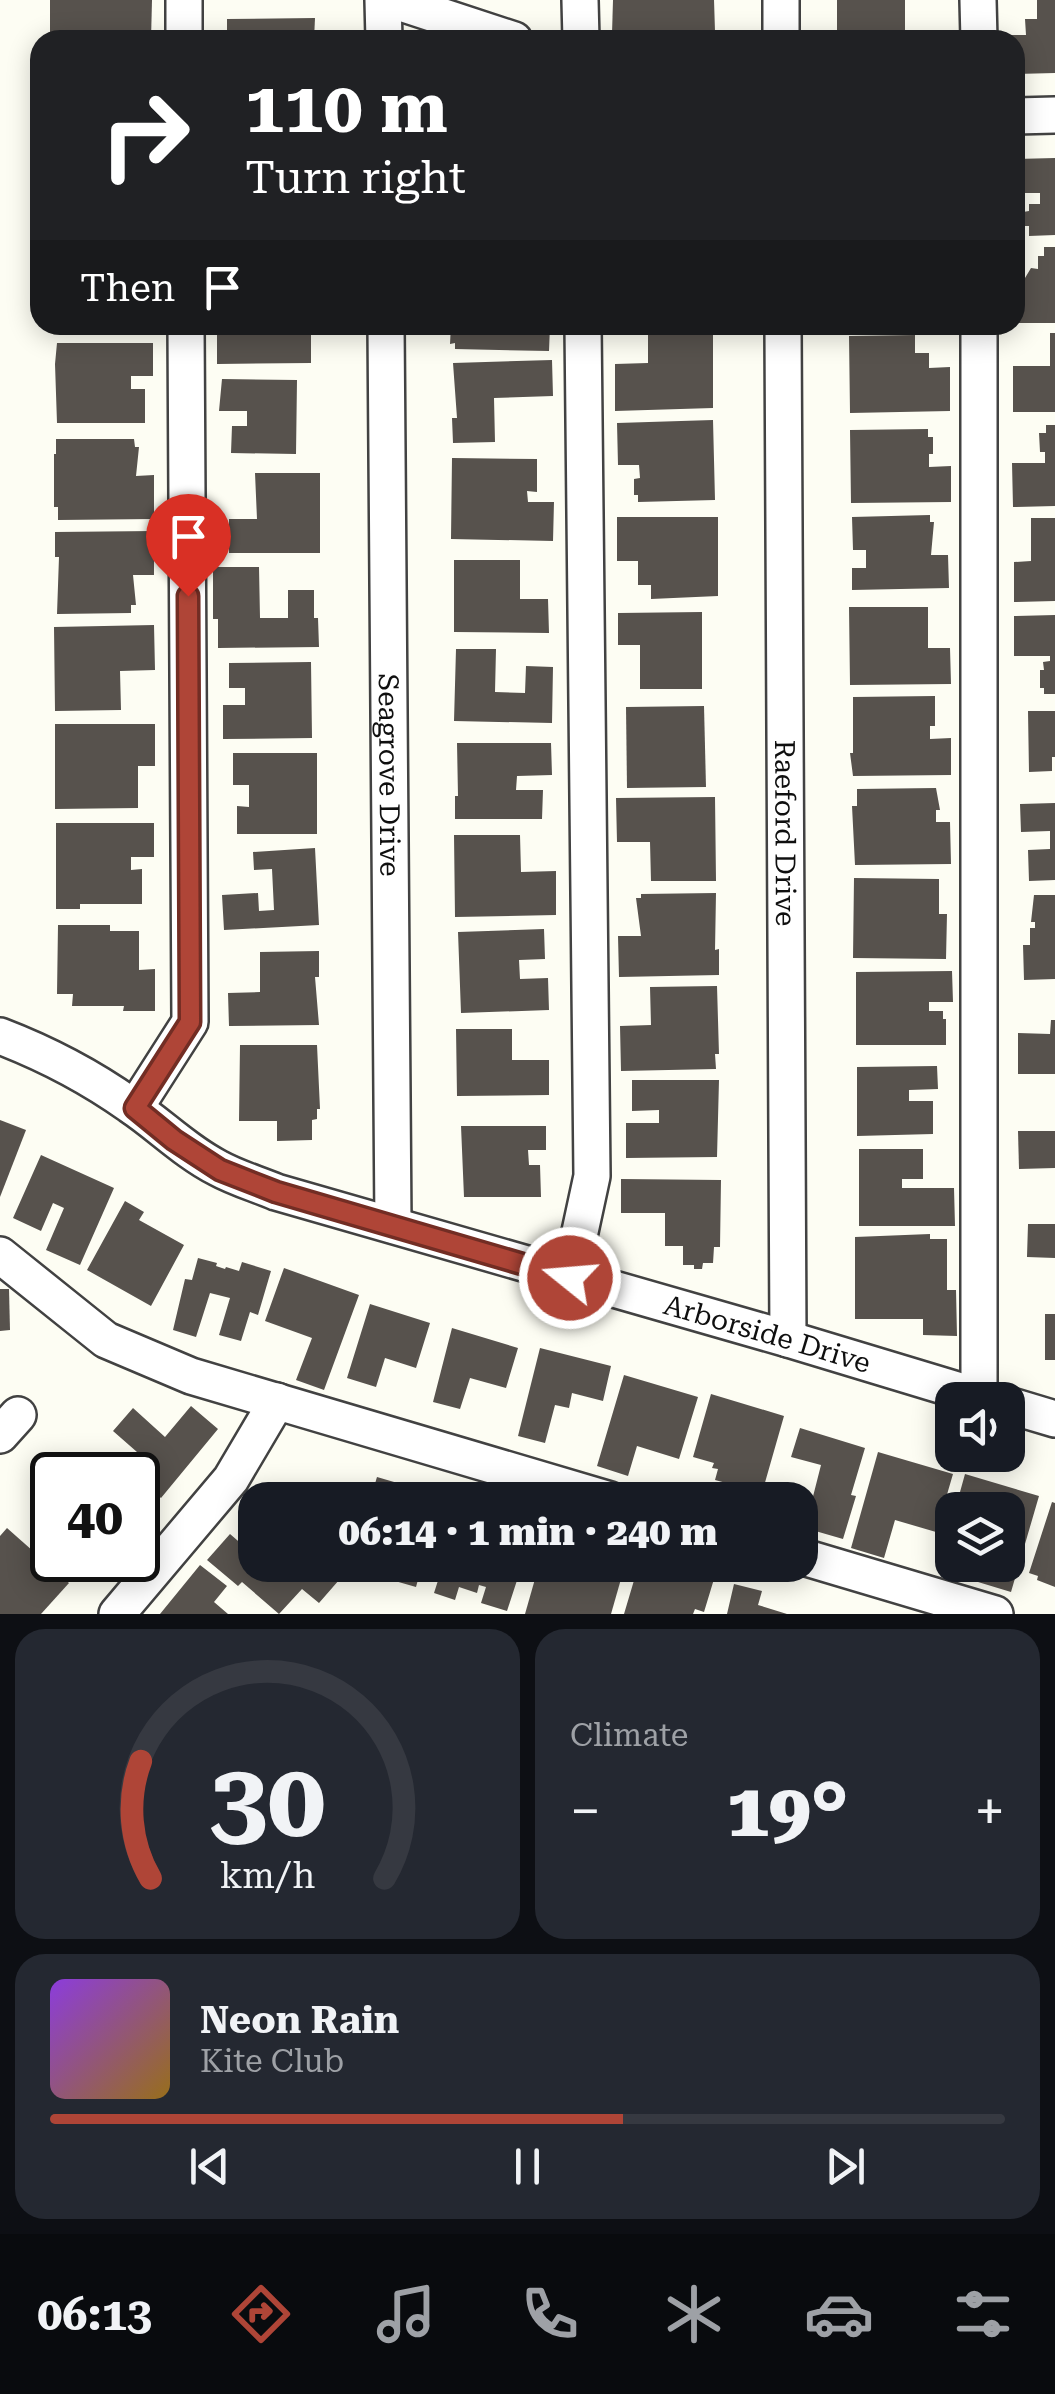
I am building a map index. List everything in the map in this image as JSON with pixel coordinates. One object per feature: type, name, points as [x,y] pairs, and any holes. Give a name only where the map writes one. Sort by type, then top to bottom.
[{"type":"street","points":[[184,0],[184,30]]},
{"type":"street","points":[[383,0],[384,30]]},
{"type":"street","points":[[392,0],[484,30]]},
{"type":"street","points":[[580,0],[581,30]]},
{"type":"street","points":[[781,0],[781,30]]},
{"type":"street","points":[[978,0],[979,30]]},
{"type":"street","points":[[1025,116],[1055,116]]},
{"type":"street","points":[[135,1108],[190,1022],[186,335]]},
{"type":"street","name":"Seagrove Drive","points":[[386,335],[393,1225]]},
{"type":"street","points":[[570,1278],[592,1176],[584,335]]},
{"type":"street","name":"Raeford Drive","points":[[783,335],[788,1339]]},
{"type":"street","points":[[979,335],[992,1382]]},
{"type":"street","name":"Arborside Drive","points":[[0,1036],[88,1076],[220,1170],[276,1192],[935,1384]]},
{"type":"street","points":[[0,1255],[106,1340],[191,1376],[549,1482]]},
{"type":"street","points":[[116,1614],[231,1479],[277,1401]]},
{"type":"street","name":"Arborside Drive","points":[[1025,1411],[1055,1420]]},
{"type":"street","points":[[818,1561],[996,1614]]},
{"type":"building","points":[[50,0],[152,0],[151,30],[50,30]]},
{"type":"building","points":[[613,0],[714,0],[715,30],[612,30]]},
{"type":"building","points":[[837,0],[905,0],[905,30],[837,30]]},
{"type":"building","points":[[1037,0],[1055,0],[1055,73],[1025,74],[1025,19],[1037,19]]},
{"type":"building","points":[[315,18],[314,30],[227,30],[227,19]]},
{"type":"building","points":[[1055,158],[1055,235],[1029,236],[1029,226],[1025,226],[1025,212],[1029,211],[1029,204],[1040,204],[1040,193],[1025,193],[1025,159]]},
{"type":"building","points":[[1044,247],[1055,247],[1055,323],[1025,323],[1025,278],[1031,268],[1038,269],[1038,256],[1044,256]]},
{"type":"building","points":[[1050,333],[1055,333],[1055,412],[1013,412],[1013,366],[1050,366]]},
{"type":"building","points":[[217,335],[311,335],[311,363],[217,364]]},
{"type":"building","points":[[450,335],[550,335],[549,351],[455,349],[455,343],[450,344]]},
{"type":"building","points":[[648,335],[713,335],[713,408],[615,411],[615,364],[648,363]]},
{"type":"building","points":[[915,335],[915,353],[929,353],[929,368],[950,367],[950,411],[850,413],[849,336]]},
{"type":"building","points":[[57,343],[153,343],[153,376],[131,376],[131,389],[145,389],[145,423],[57,423]]},
{"type":"building","points":[[552,360],[553,396],[494,398],[495,442],[453,443],[452,418],[457,418],[453,363]]},
{"type":"building","points":[[222,379],[297,380],[296,454],[231,453],[232,426],[247,426],[247,411],[219,411]]},
{"type":"building","points":[[713,420],[715,500],[638,502],[634,479],[640,478],[639,465],[618,465],[617,423]]},
{"type":"building","points":[[1046,425],[1055,425],[1055,506],[1013,507],[1012,463],[1045,463],[1039,433],[1046,433]]},
{"type":"building","points":[[928,429],[928,437],[933,437],[929,467],[951,466],[951,502],[851,503],[850,430]]},
{"type":"building","points":[[56,439],[134,439],[135,447],[139,447],[136,476],[154,475],[154,519],[58,520],[58,507],[54,507]]},
{"type":"building","points":[[452,458],[537,459],[537,492],[527,491],[528,502],[554,502],[553,541],[451,539]]},
{"type":"building","points":[[255,473],[320,473],[320,553],[229,553],[229,519],[257,519]]},
{"type":"building","points":[[930,515],[930,522],[934,522],[931,555],[948,555],[949,588],[852,590],[852,568],[866,568],[866,550],[853,550],[852,517]]},
{"type":"building","points":[[617,517],[718,517],[718,596],[651,599],[651,585],[638,585],[638,561],[617,561]]},
{"type":"building","points":[[1031,518],[1055,518],[1055,601],[1014,602],[1014,562],[1031,561]]},
{"type":"building","points":[[154,531],[154,575],[133,575],[136,605],[131,605],[131,613],[57,614],[59,557],[55,557],[55,532]]},
{"type":"building","points":[[454,560],[520,560],[520,599],[548,599],[549,633],[454,632]]},
{"type":"building","points":[[213,567],[259,567],[260,618],[288,618],[288,590],[314,590],[319,647],[218,648],[218,619],[213,619]]},
{"type":"building","points":[[849,607],[928,607],[928,648],[950,648],[951,684],[850,685]]},
{"type":"building","points":[[702,612],[702,689],[640,689],[640,645],[618,645],[618,613]]},
{"type":"building","points":[[1055,615],[1055,694],[1044,694],[1040,670],[1044,670],[1043,662],[1050,661],[1050,656],[1014,656],[1014,616]]},
{"type":"building","points":[[154,625],[155,670],[120,671],[121,710],[55,711],[54,627]]},
{"type":"building","points":[[456,649],[496,649],[495,692],[525,693],[526,666],[553,667],[552,723],[454,721]]},
{"type":"building","points":[[311,662],[312,738],[223,739],[223,705],[245,705],[245,688],[229,688],[229,663]]},
{"type":"building","points":[[935,696],[935,726],[930,726],[930,739],[951,738],[951,775],[853,776],[853,697]]},
{"type":"building","points":[[704,706],[706,787],[627,788],[626,707]]},
{"type":"building","points":[[1028,711],[1055,711],[1052,771],[1029,772]]},
{"type":"building","points":[[55,724],[155,724],[155,766],[138,766],[138,808],[55,809]]},
{"type":"building","points":[[457,743],[551,743],[552,775],[517,776],[516,790],[543,790],[542,819],[455,819]]},
{"type":"building","points":[[233,753],[317,753],[317,834],[237,834],[237,806],[249,807],[249,785],[233,785]]},
{"type":"building","points":[[936,788],[940,810],[936,810],[936,822],[950,822],[951,864],[855,865],[852,806],[857,806],[857,789]]},
{"type":"building","points":[[715,797],[716,881],[651,881],[650,842],[617,842],[616,798]]},
{"type":"building","points":[[1055,803],[1055,880],[1029,881],[1028,850],[1050,849],[1050,831],[1021,832],[1020,804]]},
{"type":"building","points":[[56,823],[154,823],[154,857],[131,857],[131,870],[142,869],[142,904],[80,904],[80,909],[56,909]]},
{"type":"building","points":[[454,835],[520,835],[521,872],[556,871],[556,915],[455,917]]},
{"type":"building","points":[[315,848],[319,925],[224,930],[222,895],[258,893],[259,911],[274,910],[272,869],[254,870],[253,852]]},
{"type":"building","points":[[854,878],[939,879],[939,914],[947,914],[946,959],[853,958]]},
{"type":"building","points":[[716,893],[715,950],[719,949],[719,975],[619,977],[618,936],[641,936],[636,898],[641,898],[641,894]]},
{"type":"building","points":[[1034,895],[1055,895],[1055,979],[1024,980],[1023,945],[1030,945],[1030,928],[1035,928],[1035,922],[1031,922]]},
{"type":"building","points":[[58,925],[110,925],[110,931],[139,931],[139,970],[155,969],[155,1011],[123,1011],[124,1006],[72,1006],[73,994],[57,994]]},
{"type":"building","points":[[544,929],[545,959],[519,960],[520,979],[548,978],[549,1010],[461,1013],[458,932]]},
{"type":"building","points":[[319,951],[319,977],[315,977],[319,1025],[229,1026],[228,993],[260,992],[260,952]]},
{"type":"building","points":[[952,971],[953,1002],[929,1002],[929,1011],[943,1011],[946,1045],[856,1045],[856,972]]},
{"type":"building","points":[[717,986],[716,1069],[621,1071],[620,1026],[651,1025],[650,987]]},
{"type":"building","points":[[1051,1020],[1055,1020],[1055,1074],[1018,1074],[1018,1033],[1050,1034]]},
{"type":"building","points":[[456,1029],[512,1029],[512,1060],[549,1060],[549,1095],[457,1096]]},
{"type":"building","points":[[240,1045],[317,1045],[320,1109],[317,1119],[312,1120],[312,1140],[277,1141],[277,1121],[239,1121]]},
{"type":"building","points":[[937,1066],[938,1089],[909,1090],[909,1101],[933,1101],[933,1134],[857,1136],[857,1067]]},
{"type":"building","points":[[632,1080],[719,1080],[717,1157],[626,1158],[626,1123],[659,1123],[659,1110],[632,1111]]},
{"type":"building","points":[[0,1120],[26,1130],[0,1197]]},
{"type":"building","points":[[461,1126],[546,1126],[546,1150],[528,1150],[529,1165],[540,1165],[541,1197],[464,1197]]},
{"type":"building","points":[[1018,1131],[1055,1131],[1055,1168],[1019,1169]]},
{"type":"building","points":[[859,1149],[923,1149],[923,1179],[902,1179],[902,1188],[954,1188],[955,1226],[859,1226]]},
{"type":"building","points":[[41,1155],[114,1188],[80,1265],[46,1250],[64,1208],[53,1203],[41,1231],[13,1218]]},
{"type":"building","points":[[621,1179],[721,1180],[720,1247],[714,1247],[713,1263],[703,1263],[702,1269],[683,1265],[683,1246],[665,1246],[665,1213],[621,1213]]},
{"type":"building","points":[[125,1201],[144,1212],[139,1220],[184,1245],[151,1306],[87,1270]]},
{"type":"building","points":[[1028,1224],[1055,1224],[1055,1258],[1027,1257]]},
{"type":"building","points":[[930,1234],[930,1239],[947,1239],[947,1290],[956,1290],[957,1336],[923,1335],[923,1319],[855,1319],[855,1237]]},
{"type":"building","points":[[198,1258],[225,1269],[239,1271],[242,1262],[271,1271],[258,1315],[250,1312],[241,1341],[219,1335],[230,1298],[210,1293],[196,1337],[173,1330],[185,1279],[192,1280]]},
{"type":"building","points":[[284,1268],[359,1295],[324,1390],[296,1380],[312,1338],[265,1321]]},
{"type":"building","points":[[0,1289],[9,1289],[10,1330],[0,1331]]},
{"type":"building","points":[[370,1304],[430,1323],[416,1368],[385,1358],[376,1387],[347,1378]]},
{"type":"building","points":[[1045,1314],[1055,1314],[1055,1360],[1045,1360]]},
{"type":"building","points":[[452,1328],[518,1348],[506,1388],[470,1378],[460,1409],[433,1402]]},
{"type":"building","points":[[540,1348],[611,1366],[603,1401],[572,1393],[569,1408],[555,1405],[545,1443],[518,1436]]},
{"type":"building","points":[[624,1375],[698,1397],[679,1459],[637,1446],[628,1476],[597,1466]]},
{"type":"building","points":[[711,1394],[784,1416],[765,1482],[715,1480],[718,1469],[712,1468],[714,1463],[693,1457]]},
{"type":"building","points":[[191,1406],[218,1429],[161,1498],[160,1452],[137,1452],[113,1431],[133,1408],[165,1437]]},
{"type":"building","points":[[800,1428],[865,1448],[843,1539],[818,1532],[817,1482],[821,1465],[791,1457]]},
{"type":"building","points":[[878,1452],[935,1469],[935,1472],[953,1474],[948,1492],[935,1492],[935,1532],[895,1520],[884,1558],[851,1548]]},
{"type":"building","points":[[965,1474],[1039,1496],[1025,1544],[1025,1492],[960,1492]]},
{"type":"building","points":[[1052,1502],[1055,1503],[1055,1587],[1029,1573]]},
{"type":"building","points":[[7,1528],[30,1548],[30,1582],[69,1583],[41,1614],[0,1614],[0,1536]]},
{"type":"building","points":[[230,1534],[238,1541],[238,1582],[242,1582],[238,1586],[207,1560]]},
{"type":"building","points":[[200,1565],[227,1586],[214,1602],[228,1614],[160,1614]]},
{"type":"building","points":[[242,1582],[337,1582],[319,1603],[302,1589],[279,1614]]},
{"type":"building","points":[[438,1582],[516,1582],[507,1611],[481,1603],[486,1587],[479,1585],[477,1593],[459,1587],[455,1600],[434,1593]]},
{"type":"building","points":[[534,1582],[620,1582],[611,1614],[525,1614]]},
{"type":"building","points":[[634,1582],[713,1582],[704,1612],[695,1609],[693,1614],[624,1614]]},
{"type":"building","points":[[978,1582],[1014,1582],[1011,1592]]},
{"type":"building","points":[[734,1584],[762,1591],[758,1605],[787,1614],[727,1614]]},
{"type":"route","points":[[188,596],[190,1022],[135,1108],[220,1170],[276,1192],[570,1278]]}]
